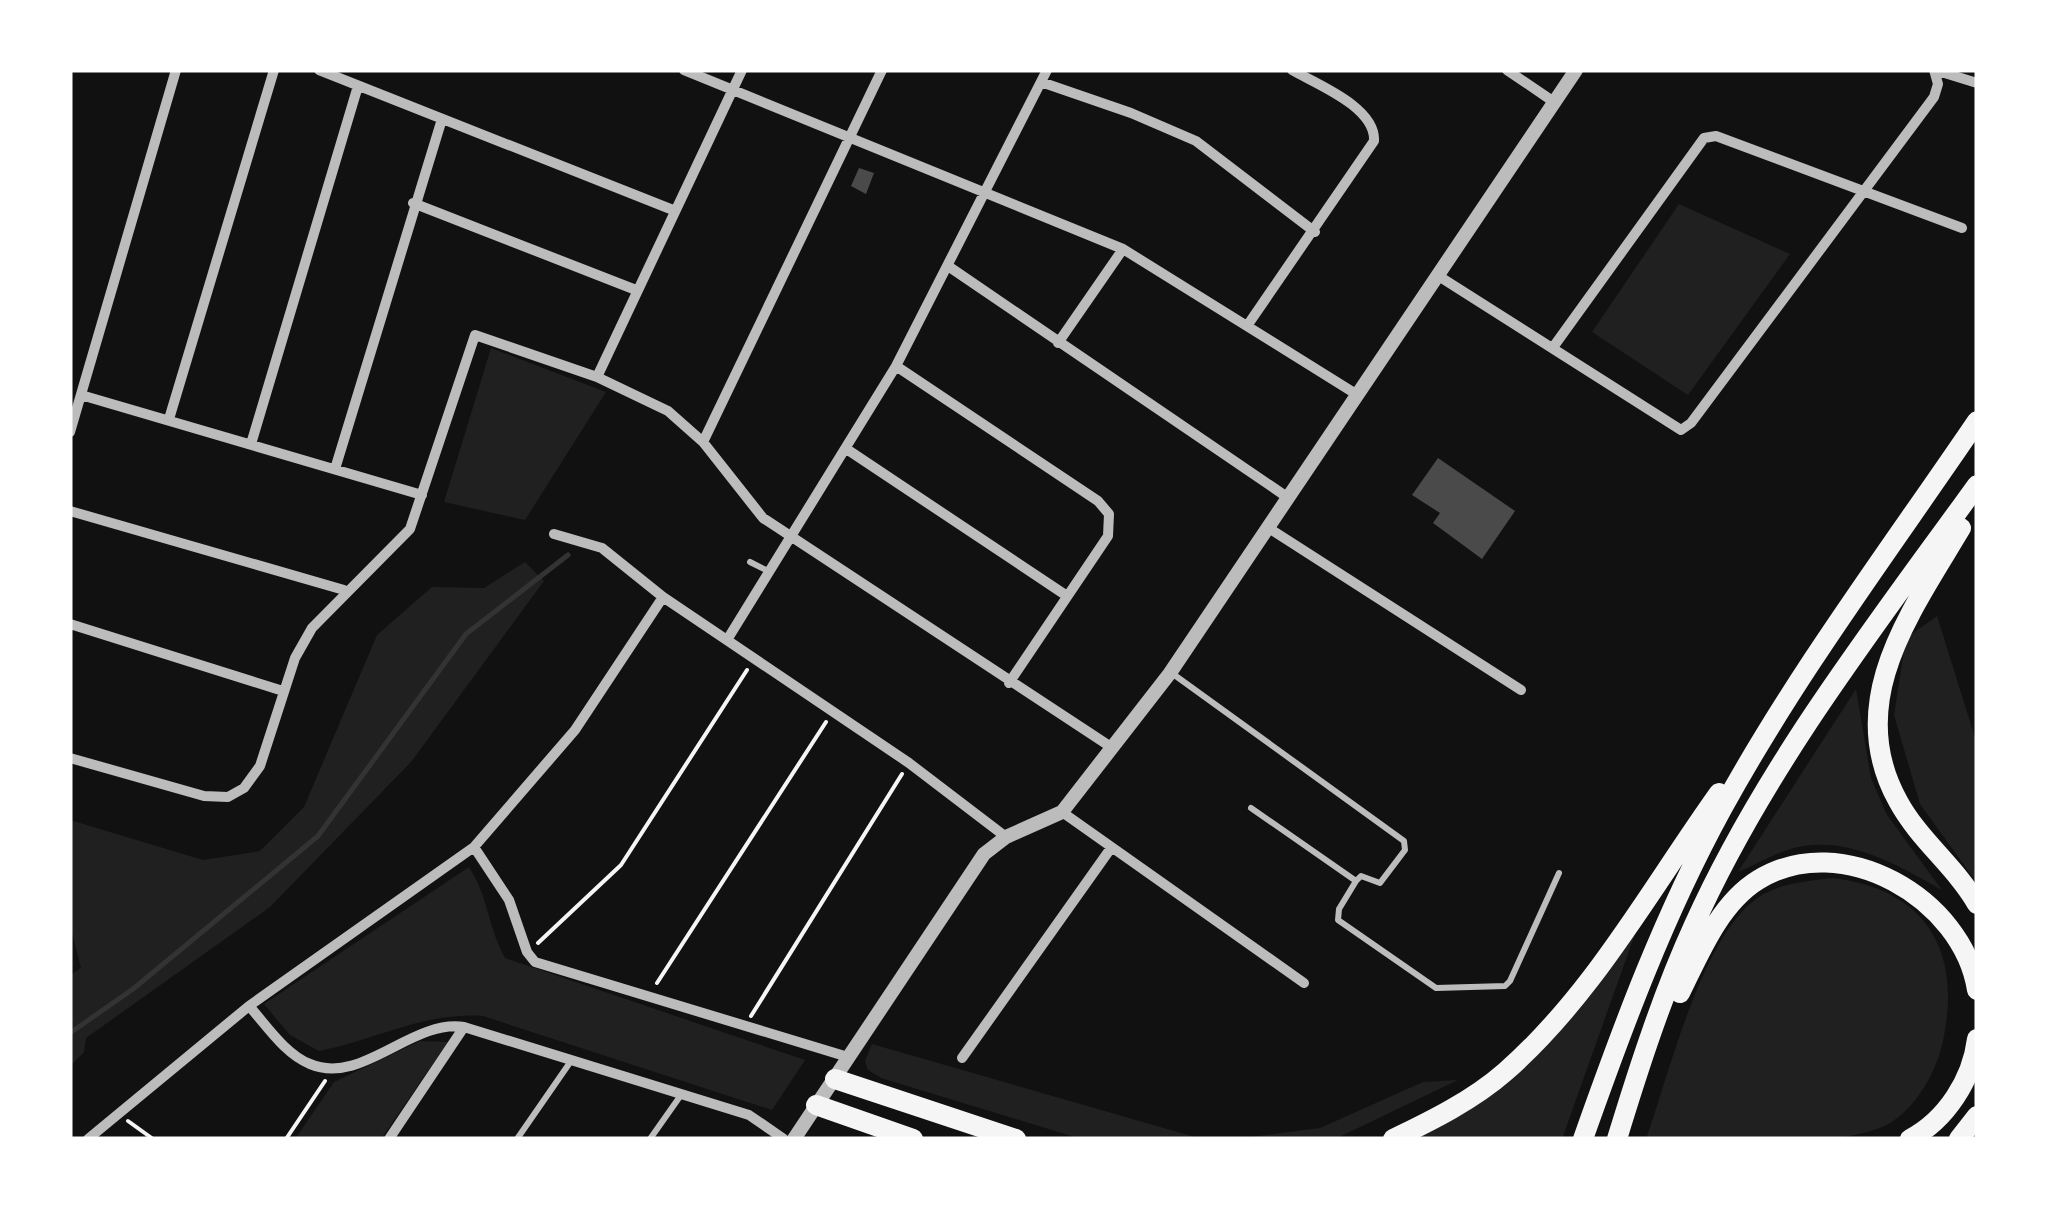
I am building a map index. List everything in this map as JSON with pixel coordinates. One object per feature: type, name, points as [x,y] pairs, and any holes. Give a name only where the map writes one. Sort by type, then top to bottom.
[{"type":"highway","points":[[1393,1139],[1435,1119],[1502,1075],[1548,1031],[1586,986],[1977,421]]},
{"type":"highway","points":[[1617,1139],[1693,926],[1746,824],[1866,639],[1977,485]]},
{"type":"highway","points":[[1977,501],[1888,654],[1875,715],[1881,760],[1898,802],[1977,904]]},
{"type":"highway","points":[[1584,1139],[1626,1017],[1665,923],[1722,809],[1798,682]]},
{"type":"highway","points":[[1632,1089],[1710,934],[1758,880],[1787,869],[1853,865],[1923,900],[1956,932],[1974,971],[1977,990]]},
{"type":"highway","points":[[1910,1139],[1923,1132],[1963,1086],[1977,1039]]},
{"type":"highway","points":[[835,1079],[1016,1139]]},
{"type":"highway","points":[[816,1105],[904,1139]]},
{"type":"highway","points":[[1958,1139],[1977,1116]]},
{"type":"highway","points":[[878,1128],[914,1139]]},
{"type":"street","points":[[70,432],[176,70]]},
{"type":"street","points":[[169,419],[274,70]]},
{"type":"street","points":[[319,70],[672,210]]},
{"type":"street","points":[[684,70],[1123,249],[1356,394]]},
{"type":"street","points":[[597,377],[672,210],[742,70]]},
{"type":"street","points":[[702,442],[882,70]]},
{"type":"street","points":[[727,640],[848,450],[896,366],[1047,70]]},
{"type":"street","points":[[1247,326],[1364,160],[1375,134],[1362,114],[1292,70]]},
{"type":"street","points":[[1507,70],[1554,102]]},
{"type":"street","points":[[794,1139],[984,854],[1006,837],[1062,812],[1170,673],[1576,70]]},
{"type":"street","points":[[1437,275],[1554,346],[1670,427],[1681,430],[1691,423],[1934,97],[1938,84],[1935,70]]},
{"type":"street","points":[[1935,70],[1977,84]]},
{"type":"street","points":[[1041,82],[1132,112],[1196,140],[1315,232]]},
{"type":"street","points":[[251,444],[358,86]]},
{"type":"street","points":[[334,469],[442,120]]},
{"type":"street","points":[[1554,346],[1704,138],[1716,136],[1962,228]]},
{"type":"street","points":[[414,203],[636,290]]},
{"type":"street","points":[[1058,343],[1123,249]]},
{"type":"street","points":[[948,266],[1287,497]]},
{"type":"street","points":[[70,758],[204,796],[238,794],[260,766],[302,642],[344,590],[402,541],[422,496],[474,336],[597,377],[663,407],[702,442],[746,502],[793,538],[1111,747]]},
{"type":"street","points":[[896,366],[1098,501],[1111,518],[1108,536],[1009,682]]},
{"type":"street","points":[[81,395],[422,496]]},
{"type":"street","points":[[848,450],[1068,596]]},
{"type":"street","points":[[70,510],[344,590]]},
{"type":"street","points":[[1267,527],[1521,690]]},
{"type":"street","points":[[554,534],[602,548],[663,596],[908,763],[1006,837]]},
{"type":"street","points":[[88,1139],[249,1006],[474,847],[575,730],[663,596]]},
{"type":"street","points":[[70,624],[283,692]]},
{"type":"street","points":[[1062,812],[1304,983]]},
{"type":"street","points":[[474,847],[509,900],[527,952],[548,968],[848,1057]]},
{"type":"street","points":[[962,1058],[1111,848]]},
{"type":"street","points":[[249,1006],[287,1049],[312,1065],[334,1068],[442,1024],[464,1027],[748,1115],[784,1139]]},
{"type":"street","points":[[389,1139],[464,1027]]},
{"type":"lane","points":[[750,562],[770,572]]},
{"type":"lane","points":[[1170,673],[1404,840],[1405,850],[1380,883],[1361,876],[1356,881],[1339,909],[1338,920],[1444,991],[1505,986],[1510,981],[1559,874]]},
{"type":"lane","points":[[1251,808],[1356,881]]},
{"type":"lane","points":[[516,1139],[571,1061]]},
{"type":"lane","points":[[650,1139],[682,1094]]},
{"type":"path","points":[[527,952],[600,888],[621,864],[754,660]]},
{"type":"path","points":[[646,999],[833,712]]},
{"type":"path","points":[[743,1028],[908,763]]},
{"type":"path","points":[[286,1139],[334,1068]]},
{"type":"path","points":[[118,1114],[153,1139]]},
{"type":"shaded area","points":[[1679,204],[1790,254],[1688,395],[1592,332]]},
{"type":"shaded area","points":[[491,348],[606,392],[525,520],[444,502]]},
{"type":"shaded area","points":[[525,562],[544,581],[411,762],[270,907],[86,1038],[84,1052],[70,1066],[70,975],[81,968],[70,925],[70,820],[203,860],[260,851],[304,807],[377,635],[432,587],[484,588]]},
{"type":"shaded area","points":[[1937,616],[1977,744],[1977,883],[1920,804],[1894,715],[1906,638]]},
{"type":"shaded area","points":[[1856,689],[1871,778],[1887,815],[1942,890],[1876,856],[1840,846],[1795,848],[1738,872]]},
{"type":"shaded area","points":[[469,867],[505,958],[805,1060],[772,1110],[483,1016],[420,1022],[319,1051],[290,1035],[264,1004]]},
{"type":"shaded area","points":[[1833,878],[1866,885],[1915,911],[1942,953],[1948,1009],[1943,1041],[1931,1075],[1917,1098],[1890,1123],[1839,1138],[1772,1142],[1646,1139],[1704,973],[1739,915],[1759,897],[1776,889]]},
{"type":"shaded area","points":[[1635,934],[1562,1139],[1412,1139],[1476,1104],[1506,1080],[1563,1022]]},
{"type":"shaded area","points":[[420,1041],[448,1042],[381,1139],[295,1139],[334,1082]]},
{"type":"shaded area","points":[[872,1044],[1202,1139],[1078,1138],[881,1078],[868,1070],[865,1061]]},
{"type":"shaded area","points":[[1458,1080],[1335,1139],[1235,1139],[1320,1128],[1423,1082]]},
{"type":"building","points":[[859,168],[874,173],[866,194],[851,186]]},
{"type":"building","points":[[1438,458],[1515,511],[1482,559],[1433,523],[1440,513],[1412,495]]},
{"type":"waterway","points":[[70,1033],[133,989],[318,836],[466,634],[568,555]]}]
